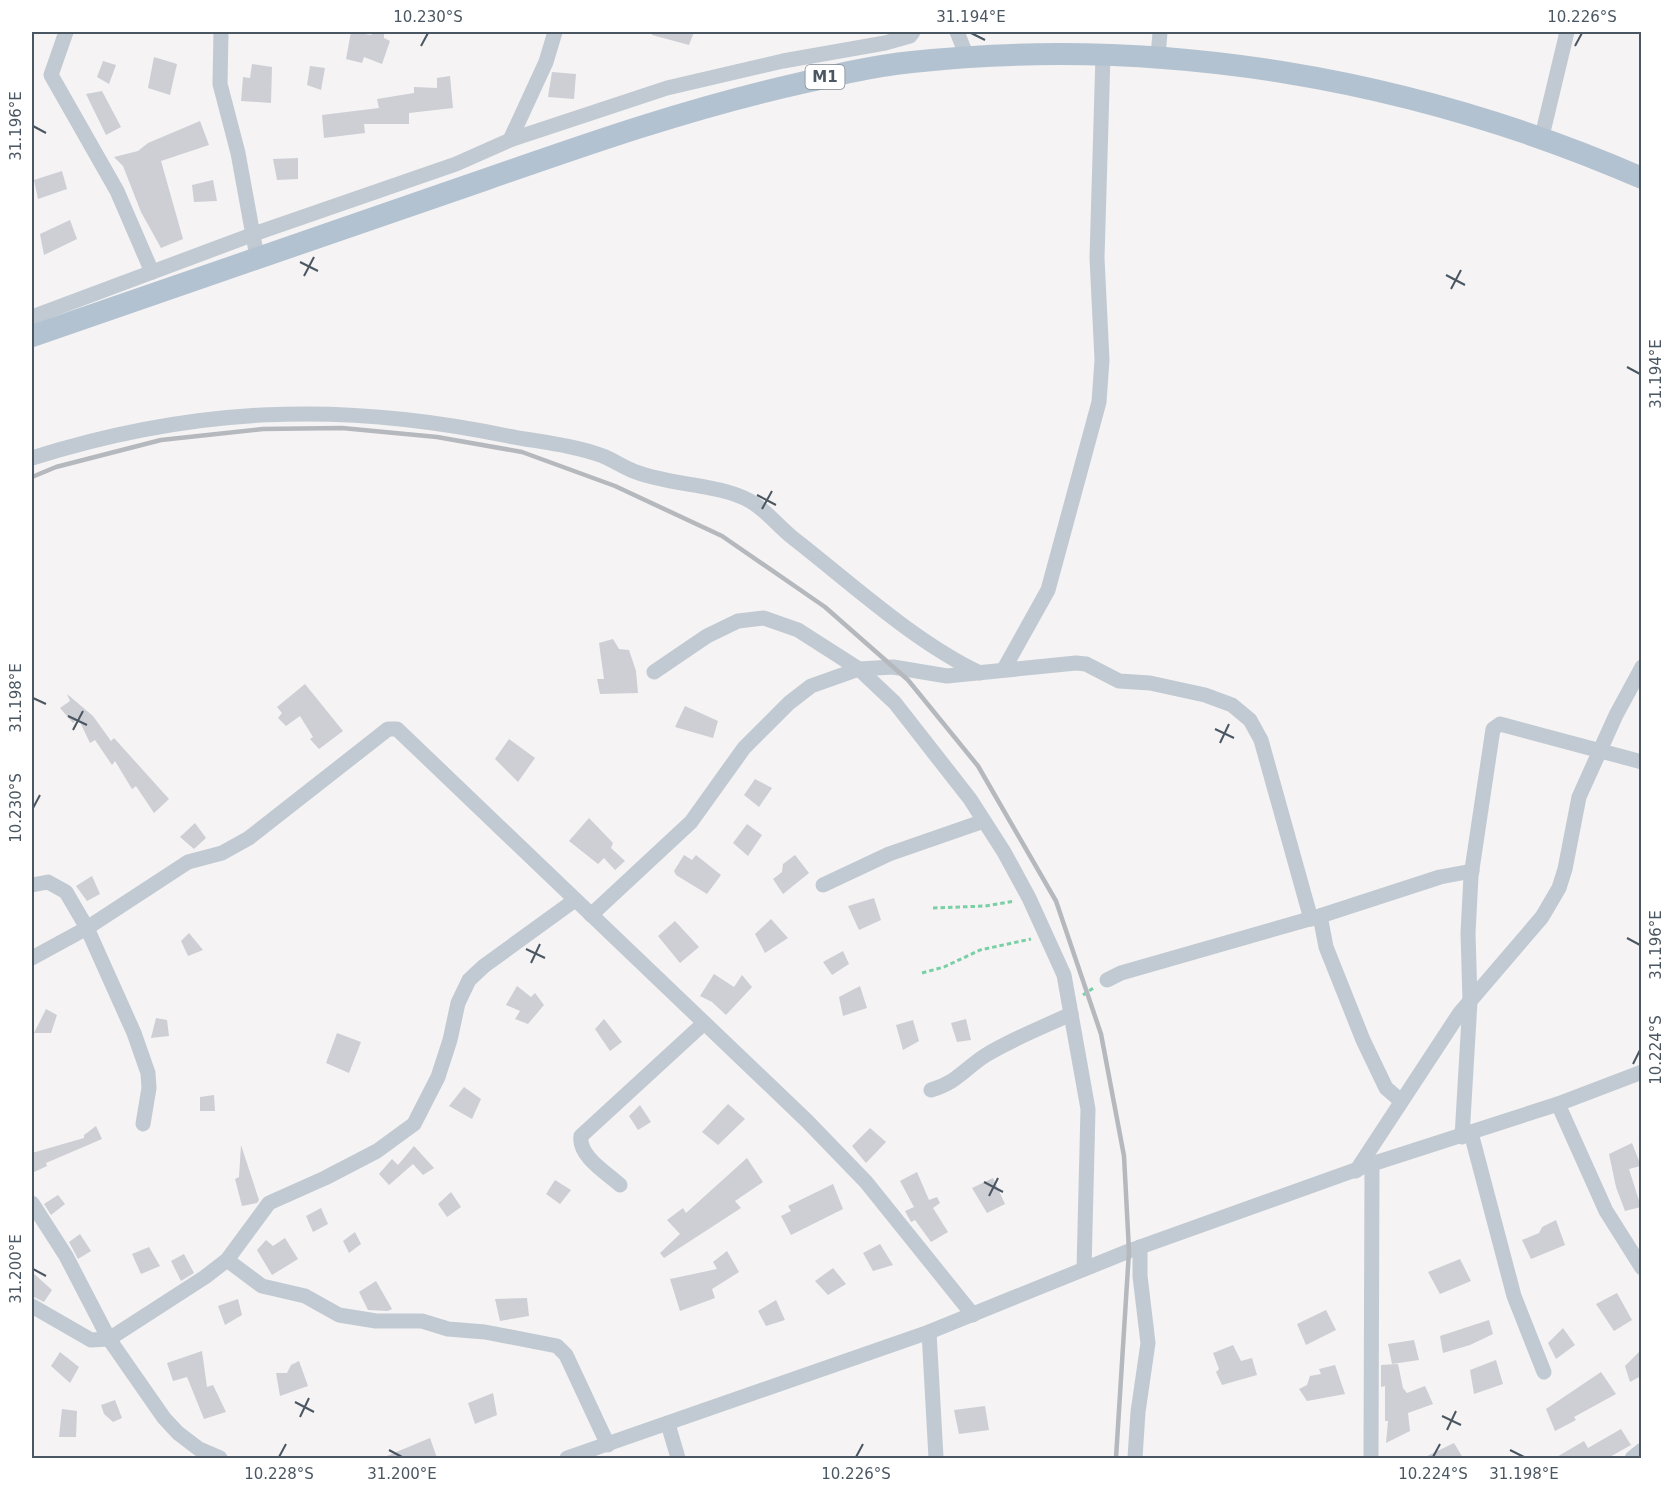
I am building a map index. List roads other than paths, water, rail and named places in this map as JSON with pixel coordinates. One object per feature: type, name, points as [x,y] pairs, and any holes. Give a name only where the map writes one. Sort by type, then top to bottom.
[{"type":"main road","name":"M1","points":[[32,336],[602,138],[723,101],[850,71],[912,62],[1038,54],[1158,57],[1343,81],[1542,136],[1641,178]]},
{"type":"street","points":[[66,32],[51,75],[117,191],[152,272]]},
{"type":"street","points":[[220,32],[220,84],[238,153],[257,257]]},
{"type":"street","points":[[510,140],[546,62],[555,32]]},
{"type":"street","points":[[32,317],[254,234],[456,164],[510,140],[667,88],[783,61],[885,43],[910,36],[913,32]]},
{"type":"street","points":[[957,32],[968,58]]},
{"type":"street","points":[[1158,57],[1160,32]]},
{"type":"street","points":[[1542,136],[1567,32]]},
{"type":"street","points":[[1004,669],[1048,590],[1099,402],[1102,360],[1097,258],[1103,55]]},
{"type":"street","points":[[32,458],[84,442],[149,427],[231,417],[311,413],[360,414],[449,424],[577,448],[603,456],[636,472],[753,502],[779,527],[927,641],[980,673]]},
{"type":"street","points":[[654,672],[707,636],[738,621],[755,618],[775,621],[798,630],[859,669],[895,704],[918,731],[984,821],[1029,898],[1064,975],[1088,1109],[1084,1269]]},
{"type":"street","points":[[591,915],[691,822],[733,760],[789,703],[811,686],[859,669],[893,667],[934,675],[1086,664],[1119,681],[1150,683],[1204,695],[1232,705],[1250,720],[1261,740],[1326,947],[1363,1040],[1386,1088],[1401,1101]]},
{"type":"street","points":[[1356,1171],[1441,1040],[1470,1001],[1542,917],[1559,888],[1576,805],[1641,666]]},
{"type":"street","points":[[1544,1372],[1514,1296],[1466,1135],[1470,1001],[1468,933],[1472,871],[1490,735],[1497,724],[1641,762]]},
{"type":"street","points":[[32,958],[87,928],[188,862],[222,853],[249,838],[392,728],[407,737],[703,1024],[807,1121],[866,1182],[974,1315]]},
{"type":"street","points":[[823,885],[889,854],[984,821]]},
{"type":"street","points":[[1107,980],[1121,973],[1316,917],[1440,877],[1472,871]]},
{"type":"street","points":[[32,885],[48,882],[66,892],[87,928],[134,1033],[148,1073],[149,1088],[143,1124]]},
{"type":"street","points":[[32,1306],[91,1340],[109,1339],[227,1260],[269,1203],[325,1178],[377,1150],[414,1124],[438,1077],[450,1041],[458,1003],[470,980],[484,966],[575,900]]},
{"type":"street","points":[[932,1090],[954,1082],[986,1056],[1070,1010]]},
{"type":"street","points":[[620,1185],[589,1157],[580,1141],[580,1136],[703,1024]]},
{"type":"street","points":[[567,1458],[929,1332],[1140,1247],[1372,1164],[1558,1104],[1641,1072]]},
{"type":"street","points":[[1558,1104],[1606,1211],[1636,1249],[1641,1268]]},
{"type":"street","points":[[1371,1458],[1372,1164]]},
{"type":"street","points":[[32,1203],[66,1256],[109,1339],[178,1433],[199,1449],[220,1458]]},
{"type":"street","points":[[1135,1458],[1138,1412],[1148,1343],[1140,1276],[1140,1247]]},
{"type":"street","points":[[227,1260],[262,1286],[305,1296],[339,1315],[376,1321],[422,1321],[448,1329],[485,1332],[557,1346],[566,1355],[608,1445]]},
{"type":"street","points":[[929,1332],[936,1458]]},
{"type":"street","points":[[668,1424],[678,1458]]},
{"type":"street","points":[[1632,1458],[1641,1450]]},
{"type":"railway","points":[[32,477],[56,467],[161,440],[263,429],[342,428],[437,437],[522,452],[615,486],[722,536],[825,607],[908,680],[978,766],[1056,901],[1101,1034],[1124,1156],[1129,1251],[1116,1458]]}]
